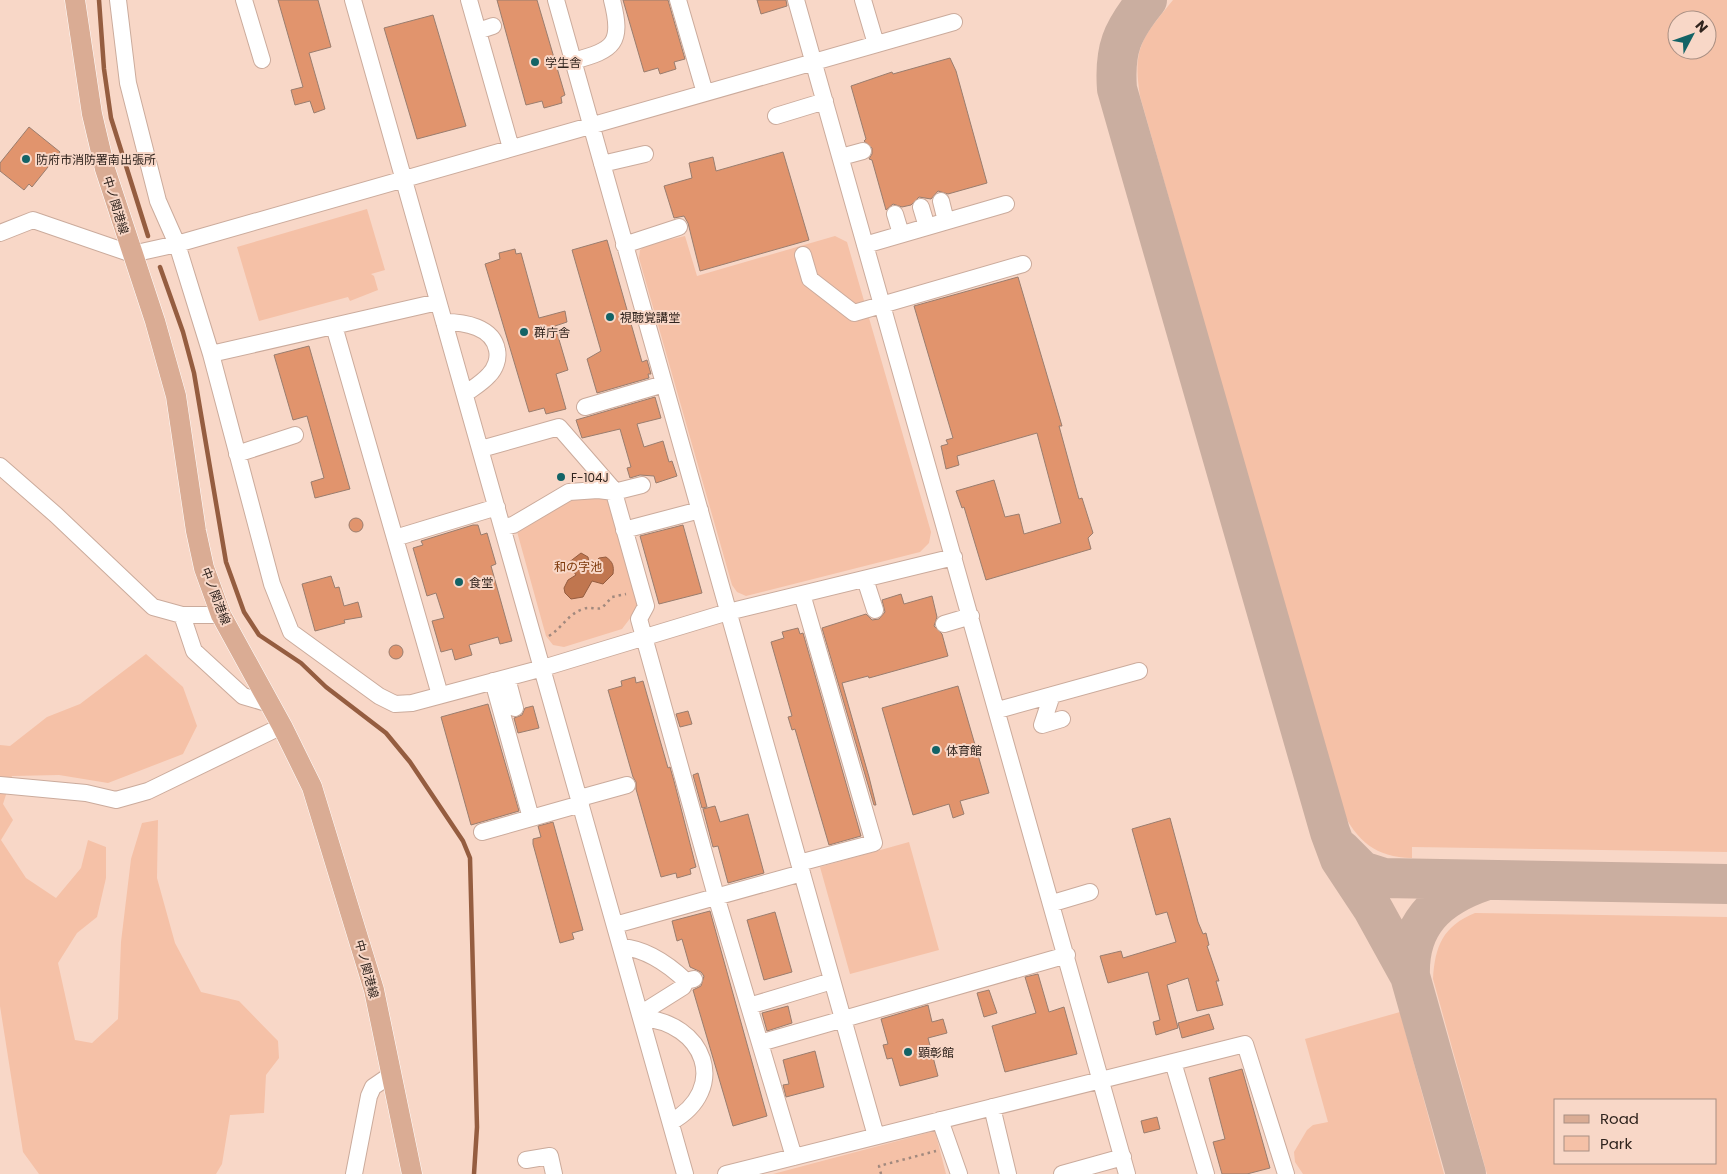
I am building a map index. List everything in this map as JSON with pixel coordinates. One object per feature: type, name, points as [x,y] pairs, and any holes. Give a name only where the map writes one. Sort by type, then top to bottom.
[{"type":"main road","name":"中ノ関港線","points":[[75,0],[80,50],[105,169],[156,321],[176,396],[204,568],[221,615],[282,726],[312,787],[371,982],[412,1174]]},
{"type":"street","points":[[118,0],[128,83],[158,201],[178,244],[211,354],[272,584],[291,632],[379,696],[395,704],[412,703],[543,668],[728,612],[954,557]]},
{"type":"street","points":[[244,0],[262,60]]},
{"type":"street","points":[[353,0],[685,1174]]},
{"type":"street","points":[[469,0],[485,28],[511,148]]},
{"type":"street","points":[[556,0],[876,1136]]},
{"type":"street","points":[[573,61],[595,55],[606,49],[616,38],[618,26],[612,0]]},
{"type":"street","points":[[678,0],[705,93]]},
{"type":"street","points":[[796,0],[1053,903],[1127,1174]]},
{"type":"street","points":[[863,0],[876,44]]},
{"type":"street","points":[[0,233],[32,220],[132,254],[178,244],[954,22]]},
{"type":"street","points":[[776,116],[825,101]]},
{"type":"street","points":[[841,157],[863,151]]},
{"type":"street","points":[[602,164],[645,154]]},
{"type":"street","points":[[941,201],[946,221]]},
{"type":"street","points":[[865,245],[1006,204]]},
{"type":"street","points":[[921,206],[927,227]]},
{"type":"street","points":[[895,214],[901,234]]},
{"type":"street","points":[[624,245],[679,227]]},
{"type":"street","points":[[803,254],[810,279],[854,313],[1023,264]]},
{"type":"street","points":[[211,354],[438,302]]},
{"type":"street","points":[[444,322],[455,322],[478,328],[488,334],[496,343],[498,355],[491,374],[465,394]]},
{"type":"street","points":[[334,326],[440,695]]},
{"type":"street","points":[[586,407],[664,384]]},
{"type":"street","points":[[481,449],[559,427],[614,492],[646,606],[639,619],[716,896],[794,1157]]},
{"type":"street","points":[[237,454],[295,435]]},
{"type":"street","points":[[0,466],[56,515],[153,607],[182,615],[221,615]]},
{"type":"street","points":[[503,527],[514,525],[569,492],[598,490],[614,492],[642,485]]},
{"type":"street","points":[[395,538],[497,508]]},
{"type":"street","points":[[624,530],[700,510]]},
{"type":"street","points":[[865,578],[875,610]]},
{"type":"street","points":[[616,926],[716,896],[874,842],[802,594]]},
{"type":"street","points":[[182,615],[194,651],[243,696],[270,704]]},
{"type":"street","points":[[944,624],[971,616]]},
{"type":"street","points":[[998,710],[1139,671]]},
{"type":"street","points":[[500,679],[515,708]]},
{"type":"street","points":[[500,679],[531,818]]},
{"type":"street","points":[[1052,695],[1042,725],[1062,719]]},
{"type":"street","points":[[0,785],[86,793],[116,800],[148,791],[282,726]]},
{"type":"street","points":[[482,832],[531,818],[627,784]]},
{"type":"street","points":[[1053,903],[1090,892]]},
{"type":"street","points":[[622,947],[641,950],[690,980],[641,1016]]},
{"type":"street","points":[[760,1043],[1067,955]]},
{"type":"street","points":[[749,1006],[832,981]]},
{"type":"street","points":[[641,1016],[669,1024],[688,1036],[700,1050],[705,1069],[704,1081],[696,1101],[685,1114],[670,1122]]},
{"type":"street","points":[[736,1173],[1245,1044],[1286,1174]]},
{"type":"street","points":[[1173,1062],[1206,1174]]},
{"type":"street","points":[[354,1174],[369,1096],[373,1088],[392,1074]]},
{"type":"street","points":[[992,1107],[1008,1174]]},
{"type":"street","points":[[940,1120],[959,1174]]},
{"type":"street","points":[[534,1162],[550,1156],[554,1174]]},
{"type":"street","points":[[1062,1174],[1123,1157]]},
{"type":"path","points":[[547,637],[557,631],[574,612],[588,607],[602,608],[612,597],[632,593],[641,588]]},
{"type":"path","points":[[881,1174],[879,1166],[936,1151],[938,1158]]},
{"type":"green space","points":[[1173,0],[1727,0],[1727,852],[1412,847],[1412,858],[1399,857],[1388,855],[1369,846],[1347,821],[1341,809],[1140,96],[1138,79],[1139,54],[1147,34]]},
{"type":"green space","points":[[367,209],[385,270],[371,274],[374,276],[378,290],[350,301],[348,297],[259,321],[237,247]]},
{"type":"green space","points":[[685,236],[697,276],[835,236],[847,242],[931,532],[929,543],[920,552],[746,596],[737,592],[732,585],[639,258],[640,250],[646,245]]},
{"type":"green space","name":"和の字池","points":[[611,495],[641,604],[622,629],[564,647],[553,645],[546,636],[516,528],[570,497]]},
{"type":"green space","points":[[146,654],[183,687],[197,726],[183,754],[108,783],[59,775],[12,776],[3,804],[13,820],[1,840],[26,878],[56,898],[81,868],[88,840],[106,847],[106,878],[97,917],[77,933],[58,963],[75,1040],[92,1043],[118,1019],[121,942],[131,859],[142,823],[158,820],[157,878],[175,943],[201,992],[239,1001],[278,1041],[279,1058],[266,1075],[264,1113],[230,1115],[222,1164],[216,1174],[39,1174],[23,1152],[0,1006],[0,745],[10,746],[47,717],[80,704]]},
{"type":"green space","points":[[909,842],[939,950],[850,974],[820,867]]},
{"type":"green space","points":[[1475,913],[1727,917],[1727,1174],[1487,1174],[1433,979],[1439,947],[1443,938],[1455,924]]},
{"type":"green space","points":[[1400,1012],[1444,1174],[1303,1174],[1295,1162],[1294,1152],[1307,1130],[1313,1125],[1328,1122],[1305,1039]]},
{"type":"green space","points":[[935,1131],[946,1174],[773,1174]]},
{"type":"shaded area","points":[[581,553],[588,557],[590,567],[599,558],[606,557],[612,564],[613,574],[603,584],[592,581],[583,597],[571,599],[565,593],[564,588],[568,580],[576,575],[568,563]]},
{"type":"building","points":[[278,0],[318,0],[331,47],[309,53],[325,109],[314,113],[310,101],[295,105],[291,90],[303,87]]},
{"type":"building","name":"学生舎","points":[[497,0],[537,0],[565,95],[561,97],[562,103],[544,108],[542,101],[526,105]]},
{"type":"building","points":[[623,0],[668,0],[685,59],[674,62],[676,69],[660,74],[658,68],[644,72]]},
{"type":"building","points":[[757,0],[786,0],[787,6],[761,14]]},
{"type":"building","points":[[433,15],[466,126],[417,139],[384,28]]},
{"type":"building","points":[[950,58],[956,71],[987,183],[948,194],[938,191],[931,199],[919,197],[911,205],[902,207],[893,204],[886,210],[872,160],[869,159],[872,154],[872,148],[864,141],[866,139],[851,86],[892,72],[893,74]]},
{"type":"building","points":[[29,127],[60,152],[32,187],[29,184],[24,190],[0,171],[0,163]]},
{"type":"building","points":[[783,152],[809,240],[700,271],[688,223],[684,216],[674,218],[664,186],[692,178],[689,163],[713,157],[716,171]]},
{"type":"building","name":"視聴覚講堂","points":[[607,240],[642,362],[647,360],[651,374],[648,374],[649,378],[597,393],[587,359],[601,351],[572,250]]},
{"type":"building","name":"群庁舎","points":[[515,249],[516,254],[521,253],[539,318],[565,311],[567,322],[555,326],[568,370],[556,374],[566,409],[546,414],[544,408],[529,412],[485,264],[500,259],[499,253]]},
{"type":"building","points":[[1018,277],[1062,426],[1059,426],[1079,499],[1082,498],[1093,533],[1088,538],[1091,549],[986,580],[964,507],[962,508],[956,491],[994,480],[1005,517],[1019,514],[1024,534],[1061,523],[1037,433],[957,456],[959,465],[946,469],[941,446],[948,444],[946,440],[953,438],[914,306]]},
{"type":"building","points":[[309,346],[350,489],[315,498],[311,482],[324,478],[307,416],[293,420],[274,355]]},
{"type":"building","points":[[655,397],[661,418],[637,424],[644,447],[663,441],[669,462],[672,461],[677,476],[656,483],[654,476],[640,475],[630,478],[627,468],[631,467],[620,429],[582,438],[576,420]]},
{"type":"building","points":[[356,518],[361,520],[363,525],[361,530],[356,532],[351,530],[349,525],[351,520]]},
{"type":"building","name":"食堂","points":[[478,525],[481,535],[487,533],[496,564],[491,566],[512,641],[500,644],[498,637],[469,645],[472,655],[455,660],[452,649],[441,652],[432,621],[444,618],[436,593],[427,596],[413,548],[423,545],[421,541]]},
{"type":"building","points":[[683,525],[702,593],[659,604],[640,536]]},
{"type":"building","points":[[331,576],[335,588],[339,587],[344,606],[358,602],[362,617],[344,620],[345,623],[315,631],[302,584]]},
{"type":"building","points":[[901,594],[904,604],[932,596],[937,617],[934,626],[942,634],[948,656],[869,678],[868,676],[842,683],[869,777],[876,805],[874,805],[822,628],[866,614],[872,620],[879,619],[885,612],[882,600]]},
{"type":"building","points":[[798,628],[800,634],[803,633],[861,836],[829,845],[795,729],[792,730],[788,717],[792,716],[771,642],[784,638],[782,632]]},
{"type":"building","points":[[396,645],[401,647],[403,652],[401,657],[396,659],[391,657],[389,652],[391,647]]},
{"type":"building","points":[[635,677],[636,683],[643,681],[668,768],[670,767],[674,781],[696,867],[690,869],[691,874],[677,878],[676,873],[661,877],[636,789],[636,782],[608,690],[622,686],[621,681]]},
{"type":"building","name":"体育館","points":[[958,686],[989,793],[960,801],[964,814],[953,818],[949,804],[913,815],[882,708]]},
{"type":"building","points":[[488,704],[519,811],[471,825],[441,717]]},
{"type":"building","points":[[533,706],[539,728],[518,733],[514,718],[522,715],[525,708]]},
{"type":"building","points":[[688,711],[692,724],[680,727],[676,714]]},
{"type":"building","points":[[698,773],[707,807],[702,808],[693,775]]},
{"type":"building","points":[[715,806],[720,822],[748,814],[764,873],[728,883],[718,846],[713,847],[703,809]]},
{"type":"building","points":[[1170,818],[1198,922],[1203,934],[1206,933],[1209,945],[1207,946],[1219,981],[1216,981],[1223,1005],[1197,1011],[1188,978],[1167,985],[1178,1028],[1156,1035],[1153,1022],[1160,1020],[1148,972],[1108,983],[1100,956],[1121,951],[1123,958],[1176,942],[1167,912],[1156,915],[1132,829]]},
{"type":"building","points":[[553,822],[583,930],[572,933],[574,939],[560,943],[533,844],[533,839],[541,837],[538,826]]},
{"type":"building","points":[[710,911],[767,1116],[733,1126],[693,990],[701,986],[704,976],[701,972],[690,967],[682,939],[677,941],[672,921]]},
{"type":"building","points":[[775,912],[792,972],[764,980],[747,920]]},
{"type":"building","points":[[1038,974],[1049,1012],[1064,1007],[1077,1054],[1005,1072],[992,1026],[1036,1013],[1025,977]]},
{"type":"building","points":[[989,990],[997,1013],[984,1017],[977,993]]},
{"type":"building","name":"顕彰館","points":[[928,1005],[932,1022],[943,1019],[947,1033],[928,1038],[938,1076],[900,1086],[892,1058],[887,1059],[883,1045],[888,1044],[881,1019]]},
{"type":"building","points":[[788,1006],[792,1023],[767,1031],[762,1013]]},
{"type":"building","points":[[1209,1014],[1214,1029],[1182,1038],[1178,1023]]},
{"type":"building","points":[[815,1051],[824,1087],[786,1097],[783,1085],[789,1084],[783,1060]]},
{"type":"building","points":[[1242,1069],[1270,1168],[1247,1174],[1222,1174],[1213,1142],[1225,1139],[1209,1078]]},
{"type":"building","points":[[1157,1117],[1160,1129],[1144,1133],[1141,1121]]},
{"type":"waterway","points":[[99,0],[104,69],[111,118],[148,236]]},
{"type":"waterway","points":[[160,267],[183,332],[194,373],[226,562],[244,612],[259,635],[301,663],[326,687],[386,733],[410,762],[463,841],[470,858],[477,1127],[474,1174]]},
{"type":"taxiway","points":[[1147,0],[1131,21],[1122,41],[1117,63],[1117,89],[1330,832],[1340,859],[1373,909],[1410,976]]},
{"type":"taxiway","points":[[1341,850],[1362,871],[1384,878],[1727,884]]},
{"type":"taxiway","points":[[1466,1174],[1410,976],[1411,958],[1414,941],[1420,927],[1439,904],[1452,895],[1484,881]]},
{"type":"place","name":"学生舎","points":[[535,62]]},
{"type":"place","name":"防府市消防署南出張所","points":[[26,159]]},
{"type":"place","name":"視聴覚講堂","points":[[610,317]]},
{"type":"place","name":"群庁舎","points":[[524,332]]},
{"type":"place","name":"F-104J","points":[[561,477]]},
{"type":"place","name":"食堂","points":[[459,582]]},
{"type":"place","name":"体育館","points":[[936,750]]},
{"type":"place","name":"顕彰館","points":[[908,1052]]}]
